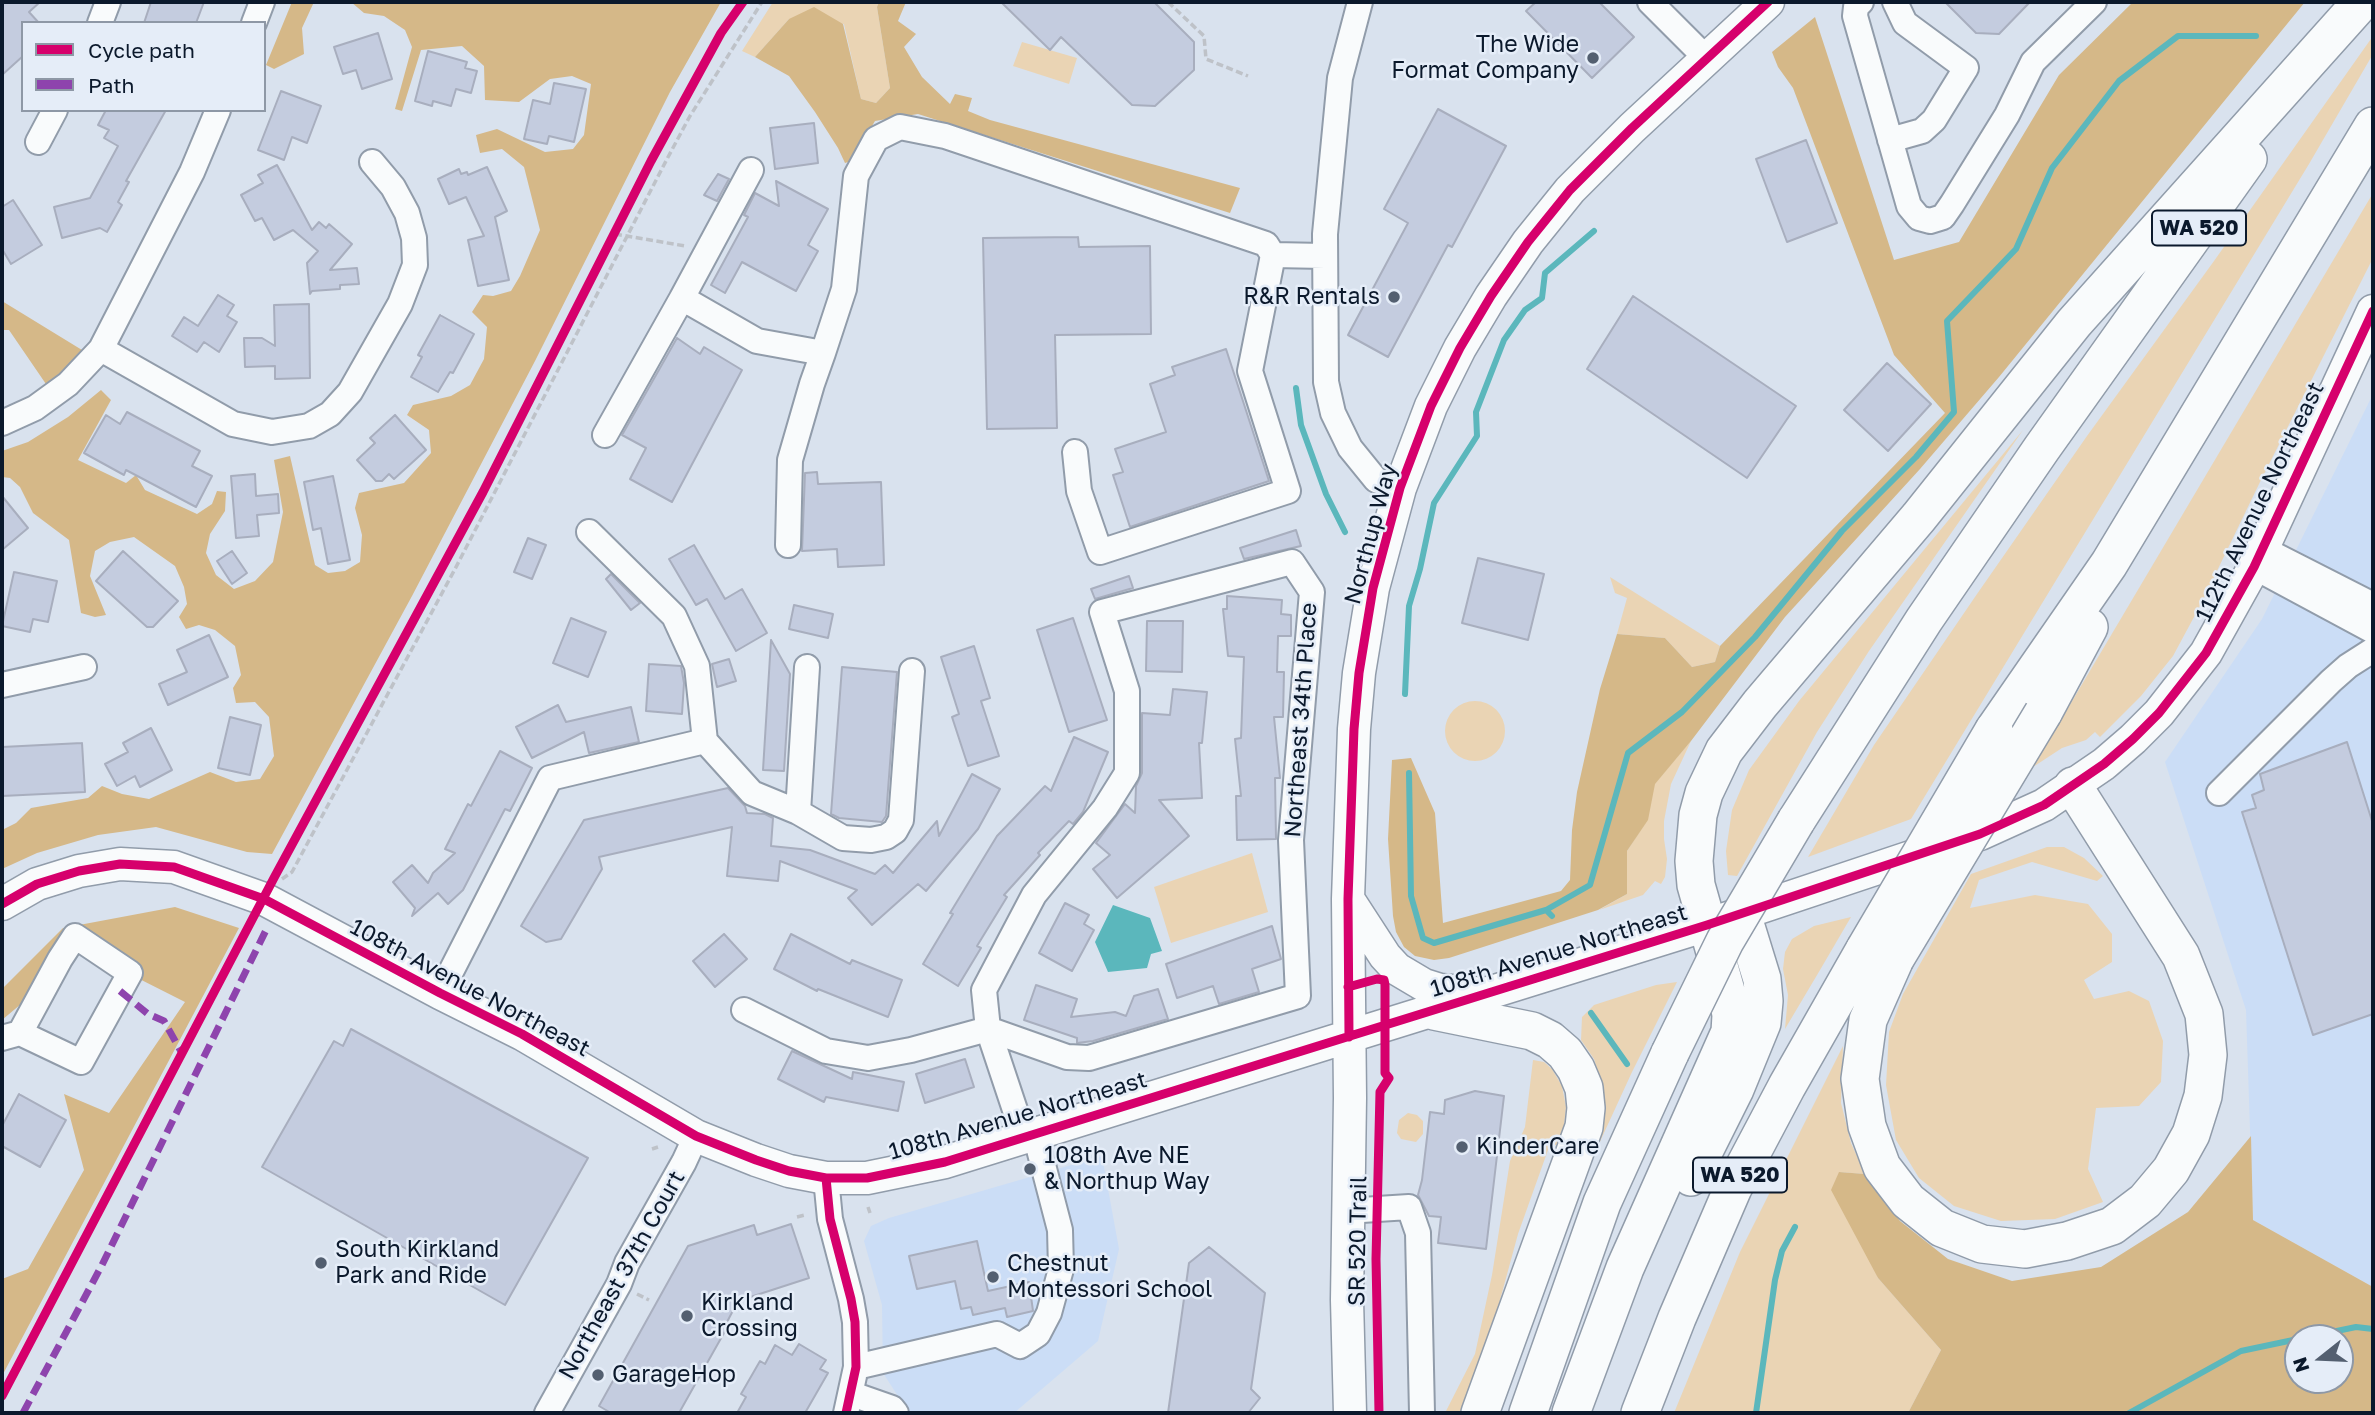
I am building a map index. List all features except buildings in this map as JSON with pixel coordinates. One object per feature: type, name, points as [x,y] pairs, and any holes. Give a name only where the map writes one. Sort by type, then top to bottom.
[{"type":"highway","name":"WA 520","points":[[1528,1413],[1602,1203],[1670,1053],[1725,941],[1796,821],[1924,621],[2034,460],[2358,4]]},
{"type":"highway","points":[[1571,1413],[1625,1268],[1730,1032],[1728,998],[1695,879],[1695,838],[1704,793],[1724,751],[1919,517],[2074,323],[2358,4]]},
{"type":"highway","name":"WA 520","points":[[1640,1413],[1677,1318],[1734,1188],[1787,1086],[1880,954],[1994,730],[2109,564],[2373,126]]},
{"type":"highway","points":[[2073,786],[2181,956],[2204,1014],[2208,1055],[2203,1096],[2191,1134],[2171,1170],[2145,1201],[2112,1226],[2067,1241],[2025,1249],[1982,1244],[1942,1228],[1908,1202],[1882,1167],[1867,1126],[1860,1079],[1880,954],[2043,713],[2090,627],[2109,564]]},
{"type":"highway","points":[[1593,1413],[1626,1321],[1674,1213],[1740,1078],[1762,1023],[1762,979],[1742,914]]},
{"type":"highway","points":[[1434,1011],[1532,1031],[1550,1040],[1565,1053],[1584,1088],[1584,1127],[1479,1413]]},
{"type":"main road","name":"Northup Way","points":[[1350,1413],[1346,1211],[1350,1098],[1348,899],[1354,729],[1359,673],[1373,588],[1400,488],[1431,406],[1460,348],[1528,242],[1570,190],[1632,128],[1768,2]]},
{"type":"main road","name":"112th Avenue Northeast","points":[[2073,786],[2133,740],[2184,684],[2206,653],[2258,558],[2373,311]]},
{"type":"main road","name":"108th Avenue Northeast","points":[[2,904],[37,884],[79,871],[120,864],[174,867],[272,892],[440,993],[522,1034],[696,1136],[789,1171],[826,1178],[867,1178],[945,1162],[1742,914],[1980,834],[2012,821],[2073,786]]},
{"type":"main road","points":[[1348,899],[1385,956],[1409,978],[1440,990],[1489,994]]},
{"type":"main road","points":[[522,1034],[592,1060],[724,1128],[789,1171]]},
{"type":"street","points":[[101,21],[108,2]]},
{"type":"street","points":[[255,21],[262,2]]},
{"type":"street","points":[[1360,2],[1340,78],[1325,234],[1326,382],[1333,413],[1350,448],[1376,480],[1400,488]]},
{"type":"street","points":[[1650,2],[1707,59]]},
{"type":"street","points":[[1861,2],[1856,7],[1855,16],[1909,206],[1919,218],[1930,221],[1943,217],[2007,115],[2033,62],[2094,2]]},
{"type":"street","points":[[1890,140],[1922,131],[1934,120],[1966,68],[1905,23],[1895,2]]},
{"type":"street","points":[[38,142],[54,112]]},
{"type":"street","points":[[2,423],[34,408],[68,384],[101,349],[192,172],[217,112]]},
{"type":"street","points":[[788,545],[790,460],[844,289],[856,176],[876,139],[900,127],[945,136],[1266,244],[1273,255],[1250,371],[1288,491],[1100,552],[1079,491],[1076,452]]},
{"type":"street","points":[[101,349],[233,424],[272,432],[309,426],[330,414],[350,392],[388,326],[415,265],[414,238],[407,213],[393,187],[372,162]]},
{"type":"street","points":[[605,435],[751,170]]},
{"type":"street","points":[[1273,255],[1325,256]]},
{"type":"street","points":[[682,298],[757,341],[823,353]]},
{"type":"street","points":[[589,532],[674,616],[697,666],[705,741],[752,793],[798,812],[844,838],[871,840],[886,837],[895,831],[901,820],[912,671]]},
{"type":"street","points":[[2258,558],[2373,605]]},
{"type":"street","points":[[2258,558],[2373,631]]},
{"type":"street","name":"Northeast 34th Place","points":[[1292,562],[1312,592],[1291,840],[1298,996],[1089,1058],[1067,1057],[988,1029],[984,990],[1034,895],[1105,808],[1127,773],[1127,691],[1102,612],[1292,562]]},
{"type":"street","points":[[2218,793],[2331,681],[2373,650]]},
{"type":"street","points":[[2,685],[84,667]]},
{"type":"street","points":[[798,812],[807,667]]},
{"type":"street","points":[[440,993],[550,778],[705,741]]},
{"type":"street","points":[[75,936],[130,973],[81,1062],[11,1036],[75,936]]},
{"type":"street","points":[[744,1010],[826,1051],[868,1058],[911,1050],[988,1029],[1029,1136],[1060,1230],[1061,1269],[1049,1313],[1038,1334],[1020,1346],[997,1334],[856,1367]]},
{"type":"street","name":"Northeast 37th Court","points":[[547,1413],[619,1284],[627,1263],[684,1163],[696,1136]]},
{"type":"street","points":[[826,1178],[830,1219],[852,1299],[855,1322],[856,1367],[849,1404],[892,1408],[896,1413]]},
{"type":"street","points":[[1346,1211],[1409,1208],[1418,1233],[1422,1413]]},
{"type":"path","points":[[272,892],[282,878],[292,872],[691,116],[762,2]]},
{"type":"path","points":[[1168,2],[1204,36],[1206,59],[1248,76]]},
{"type":"path","points":[[609,246],[621,222]]},
{"type":"path","points":[[615,234],[708,250]]},
{"type":"path","points":[[272,892],[279,869]]},
{"type":"path","points":[[652,1149],[658,1147]]},
{"type":"path","points":[[868,1207],[870,1213]]},
{"type":"path","points":[[797,1217],[805,1215]]},
{"type":"path","points":[[636,1293],[649,1300]]},
{"type":"shaded area","points":[[292,2],[314,2],[302,28],[304,54],[274,69],[266,65]]},
{"type":"shaded area","points":[[351,2],[721,2],[670,92],[535,361],[412,596],[272,854],[247,852],[156,827],[98,835],[37,853],[2,869],[2,830],[16,823],[31,808],[88,798],[102,786],[122,794],[149,799],[210,772],[236,782],[260,779],[274,756],[269,717],[255,702],[236,703],[233,688],[241,675],[235,646],[215,630],[199,625],[186,629],[179,617],[187,604],[184,587],[175,566],[134,537],[110,542],[95,551],[90,576],[106,615],[95,617],[81,613],[69,540],[33,513],[20,487],[10,478],[2,477],[2,451],[28,442],[68,417],[101,390],[111,400],[78,460],[126,483],[136,475],[145,490],[197,514],[212,504],[217,491],[226,492],[225,511],[210,534],[206,553],[216,575],[234,589],[255,581],[273,562],[283,512],[274,460],[290,456],[315,565],[328,573],[345,571],[360,562],[362,535],[355,508],[359,493],[404,483],[431,453],[429,430],[407,415],[413,405],[451,396],[470,385],[484,359],[487,327],[472,312],[483,295],[493,296],[511,291],[540,230],[524,167],[502,149],[480,153],[476,135],[497,129],[545,152],[573,149],[584,135],[591,84],[572,76],[550,79],[519,102],[485,100],[484,66],[462,46],[421,50],[402,111],[395,109],[412,47],[405,30],[384,16],[364,13]]},
{"type":"shaded area","points":[[773,2],[879,2],[877,7],[890,88],[876,103],[861,99],[844,24],[789,19],[755,57],[742,51]]},
{"type":"shaded area","points":[[879,2],[906,2],[898,21],[916,34],[904,47],[922,77],[950,104],[955,94],[972,98],[968,111],[990,120],[1240,188],[1230,213],[918,114],[875,121],[851,161],[845,163],[815,112],[789,76],[755,57],[789,19],[814,7],[843,24],[861,99],[876,103],[890,88],[877,7]]},
{"type":"shaded area","points":[[2133,2],[2305,2],[1999,377],[1920,469],[1785,617],[1655,784],[1648,820],[1627,851],[1627,894],[1598,910],[1449,958],[1434,960],[1415,956],[1404,947],[1396,932],[1393,916],[1388,839],[1392,760],[1411,758],[1435,813],[1443,923],[1561,891],[1570,880],[1577,792],[1600,689],[1617,634],[1665,638],[1692,667],[1715,662],[1720,646],[1945,413],[1894,355],[1793,88],[1778,67],[1772,52],[1815,17],[1894,260],[1959,242],[2059,75]]},
{"type":"shaded area","points":[[2373,36],[2373,54],[2309,164],[1911,819],[1808,857],[1874,745],[1977,594]]},
{"type":"shaded area","points":[[1022,42],[1077,58],[1069,84],[1013,66]]},
{"type":"shaded area","points":[[2373,193],[2373,258],[2173,656],[2141,696],[2100,737],[2095,732],[2086,740],[2062,748],[2033,767]]},
{"type":"shaded area","points":[[2,301],[82,350],[48,387],[9,330],[2,330]]},
{"type":"shaded area","points":[[2373,394],[2373,1287],[2253,1220],[2246,1010],[2165,762],[2262,619]]},
{"type":"shaded area","points":[[2023,430],[1869,651],[1817,732],[1737,876],[1728,875],[1726,851],[1732,810],[1749,770],[1799,701]]},
{"type":"shaded area","points":[[1610,577],[1720,646],[1715,662],[1692,667],[1665,638],[1617,634],[1627,598],[1615,593]]},
{"type":"shaded area","points":[[1475,701],[1487,703],[1500,714],[1505,731],[1503,743],[1492,756],[1475,761],[1463,759],[1450,748],[1445,731],[1447,719],[1458,706]]},
{"type":"shaded area","points":[[1691,741],[1671,784],[1664,821],[1667,859],[1665,877],[1661,884],[1655,881],[1643,895],[1599,910],[1627,894],[1627,851],[1647,820],[1654,784]]},
{"type":"shaded area","points":[[2047,847],[2064,847],[2084,858],[2103,876],[2097,881],[2032,862],[1979,880],[1970,908],[2035,895],[2088,904],[2112,934],[2112,962],[2084,980],[2094,999],[2129,991],[2149,1001],[2163,1041],[2161,1082],[2139,1106],[2096,1108],[2088,1169],[2103,1202],[2055,1219],[2001,1221],[1954,1206],[1919,1178],[1896,1140],[1886,1085],[1889,1032],[1903,994],[1971,874]]},
{"type":"shaded area","points":[[1252,853],[1268,912],[1171,943],[1154,887]]},
{"type":"shaded area","points":[[175,907],[239,928],[2,1376],[2,1279],[28,1269],[84,1170],[64,1094],[109,1113],[185,1002],[84,951],[2,1020],[2,989],[63,928]]},
{"type":"shaded area","points":[[1851,917],[1785,1029],[1788,995],[1783,969],[1785,952],[1792,939],[1814,926]]},
{"type":"shaded area","points":[[1677,982],[1581,1183],[1601,1112],[1603,1088],[1594,1059],[1581,1040],[1582,1017],[1594,1005],[1656,985]]},
{"type":"shaded area","points":[[1843,1046],[1841,1103],[1851,1143],[1865,1174],[1839,1172],[1878,1278],[1941,1350],[1908,1413],[1674,1413],[1740,1252]]},
{"type":"shaded area","points":[[1533,1060],[1544,1062],[1552,1069],[1562,1086],[1566,1107],[1564,1126],[1557,1144],[1548,1150],[1518,1234],[1494,1322],[1463,1413],[1445,1413],[1475,1354],[1492,1275],[1510,1161],[1525,1127]]},
{"type":"shaded area","points":[[1408,1113],[1417,1115],[1423,1121],[1423,1134],[1416,1142],[1401,1139],[1397,1133],[1399,1120]]},
{"type":"shaded area","points":[[2251,1136],[2253,1220],[2373,1287],[2373,1413],[1908,1413],[1941,1350],[1878,1278],[1831,1190],[1839,1172],[1865,1174],[1900,1221],[1948,1259],[2012,1281],[2101,1267],[2188,1212]]},
{"type":"shaded area","name":"Chestnut Montessori School","points":[[1102,1156],[1119,1249],[1098,1341],[1014,1413],[909,1413],[883,1373],[882,1305],[864,1241],[871,1226],[889,1218]]},
{"type":"water","points":[[1113,905],[1150,918],[1162,951],[1151,954],[1147,968],[1108,972],[1095,942]]},
{"type":"waterway","points":[[1546,910],[1590,885],[1628,753],[1682,712],[1755,637],[1842,531],[1916,457],[1954,412],[1947,321],[2016,249],[2052,168],[2119,81],[2178,36],[2256,36]]},
{"type":"waterway","points":[[1405,694],[1409,606],[1434,503],[1477,436],[1476,412],[1504,340],[1525,310],[1542,298],[1545,273],[1594,231]]},
{"type":"waterway","points":[[1296,388],[1301,425],[1326,494],[1345,532]]},
{"type":"waterway","points":[[1409,773],[1411,896],[1423,938],[1434,943],[1546,910],[1552,916]]},
{"type":"waterway","points":[[1591,1013],[1627,1064]]},
{"type":"waterway","points":[[1756,1413],[1775,1280],[1782,1251],[1795,1227]]},
{"type":"waterway","points":[[2354,1327],[2373,1329]]},
{"type":"waterway","points":[[2129,1413],[2241,1351],[2284,1342]]},
{"type":"marked path","points":[[23,1413],[102,1265],[268,926]]},
{"type":"marked path","points":[[120,991],[148,1014],[164,1021],[183,1055]]},
{"type":"cycle path","points":[[2,1396],[275,876],[483,492],[651,161],[721,33],[743,2]]},
{"type":"cycle path","points":[[1349,1037],[1348,899],[1354,729],[1359,673],[1373,588],[1400,488],[1431,406],[1460,348],[1491,296],[1528,242],[1570,190],[1632,128],[1768,2]]},
{"type":"cycle path","points":[[2,904],[37,884],[79,871],[120,864],[174,867],[264,899],[522,1034],[696,1136],[756,1160],[789,1171],[826,1178],[867,1178],[945,1162],[1707,925],[1980,834],[2044,805],[2104,764],[2133,739],[2159,713],[2206,653],[2254,567],[2373,311]]},
{"type":"cycle path","name":"SR 520 Trail","points":[[1348,987],[1377,979],[1384,980],[1385,985],[1385,1073],[1389,1078],[1380,1092],[1376,1259],[1379,1413]]},
{"type":"cycle path","points":[[826,1178],[830,1219],[855,1322],[856,1367],[846,1413]]},
{"type":"place","name":"The Wide Format Company","points":[[1593,58]]},
{"type":"place","name":"R&R Rentals","points":[[1394,297]]},
{"type":"place","name":"KinderCare","points":[[1462,1147]]},
{"type":"place","name":"108th Ave NE & Northup Way","points":[[1030,1169]]},
{"type":"place","name":"South Kirkland Park and Ride","points":[[321,1263]]},
{"type":"place","name":"Chestnut Montessori School","points":[[993,1277]]},
{"type":"place","name":"Kirkland Crossing","points":[[687,1316]]},
{"type":"place","name":"GarageHop","points":[[598,1375]]}]
